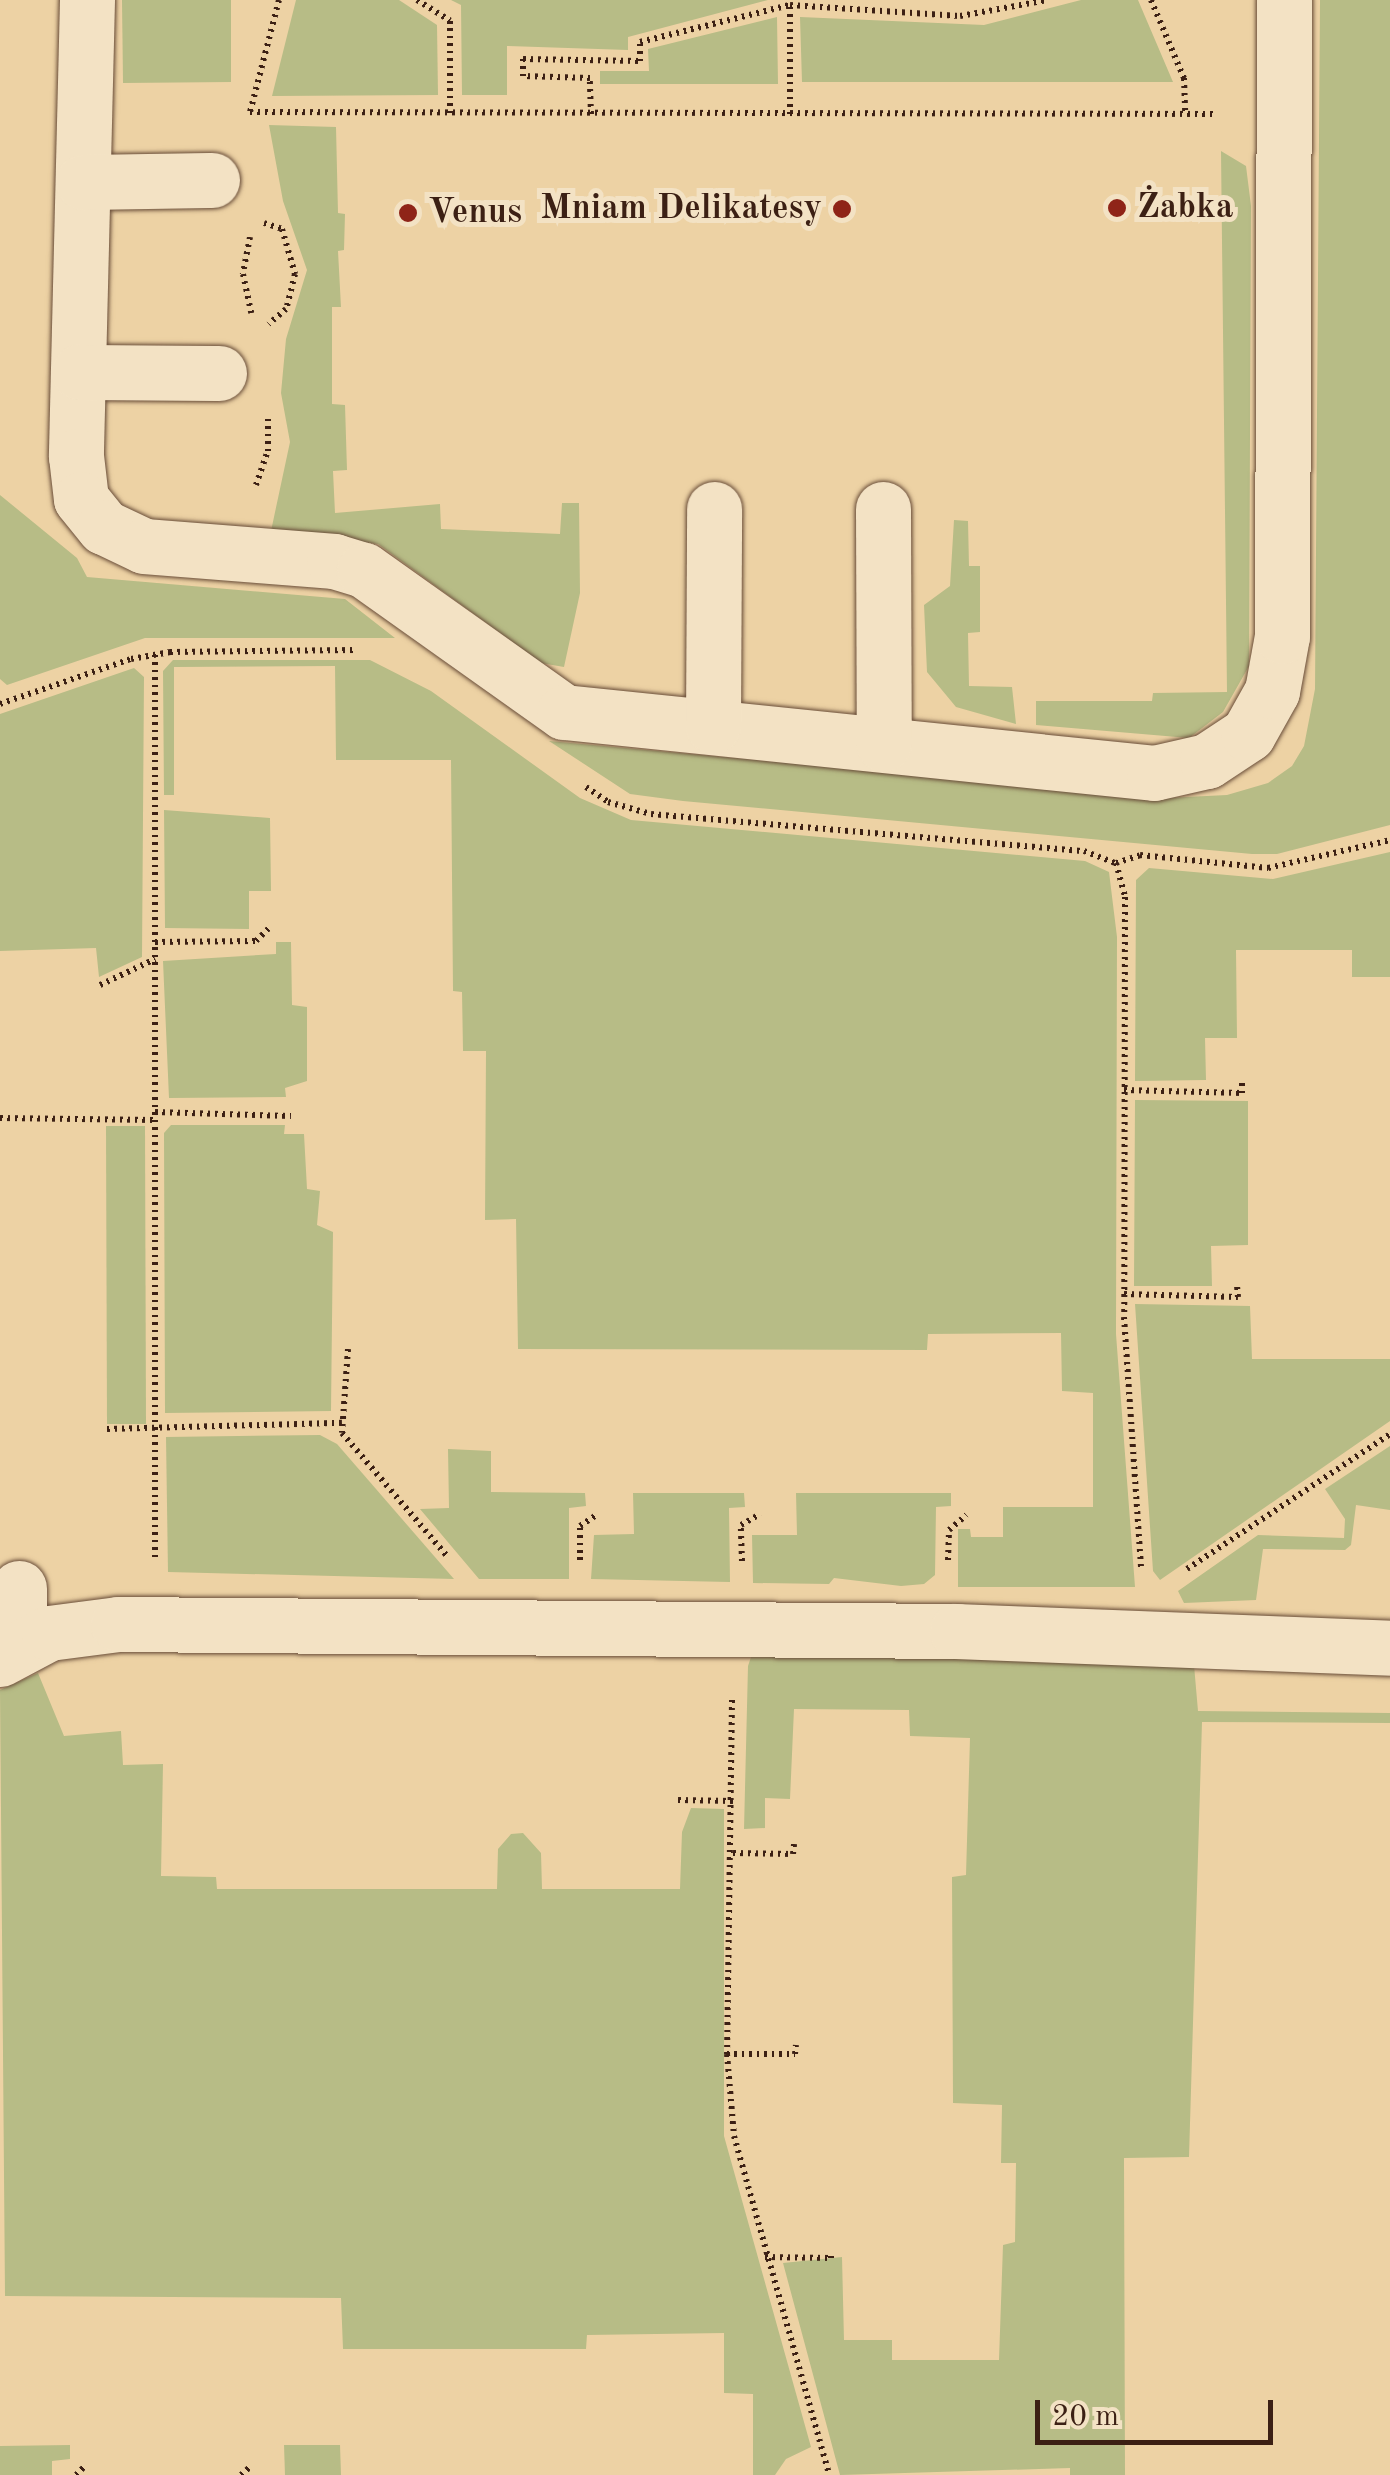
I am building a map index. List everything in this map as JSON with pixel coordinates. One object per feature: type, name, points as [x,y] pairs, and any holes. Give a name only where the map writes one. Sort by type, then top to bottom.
[{"type":"street","points":[[87,0],[79,372],[81,499],[104,526],[144,546],[334,561],[364,570],[564,712],[1154,773],[1208,761],[1248,734],[1272,691],[1282,636],[1284,0]]},
{"type":"street","points":[[83,182],[212,180]]},
{"type":"street","points":[[79,372],[220,373]]},
{"type":"street","points":[[712,726],[714,509]]},
{"type":"street","points":[[884,509],[884,744]]},
{"type":"street","points":[[18,1588],[10,1652],[77,1628],[155,1624],[1144,1617],[1390,1648]]},
{"type":"path","points":[[279,0],[250,112],[1284,115]]},
{"type":"path","points":[[417,0],[450,21],[450,114]]},
{"type":"path","points":[[591,114],[590,78],[522,76],[522,59],[640,60],[640,42],[790,5],[960,16],[1048,0]]},
{"type":"path","points":[[1151,0],[1184,78],[1185,114]]},
{"type":"path","points":[[790,5],[790,114]]},
{"type":"path","points":[[0,704],[155,655],[360,650]]},
{"type":"path","points":[[155,655],[155,1624]]},
{"type":"path","points":[[580,783],[608,802],[652,814],[1084,851],[1116,863],[1140,855],[1268,868],[1390,840]]},
{"type":"path","points":[[1116,863],[1125,897],[1124,1294],[1144,1617]]},
{"type":"path","points":[[155,942],[256,941],[272,926]]},
{"type":"path","points":[[100,984],[155,960]]},
{"type":"path","points":[[1124,1090],[1242,1093],[1242,1081]]},
{"type":"path","points":[[0,1118],[292,1116]]},
{"type":"path","points":[[1124,1294],[1238,1297],[1237,1286]]},
{"type":"path","points":[[348,1348],[342,1433],[458,1569]]},
{"type":"path","points":[[107,1429],[342,1423]]},
{"type":"path","points":[[1144,1617],[1390,1434]]},
{"type":"path","points":[[580,1574],[580,1526],[598,1514]]},
{"type":"path","points":[[742,1575],[741,1525],[760,1514]]},
{"type":"path","points":[[948,1580],[949,1530],[966,1516]]},
{"type":"path","points":[[732,1711],[733,1853],[727,2054],[734,2136],[764,2257],[829,2475]]},
{"type":"path","points":[[678,1800],[733,1801]]},
{"type":"path","points":[[733,1853],[793,1854],[794,1844]]},
{"type":"path","points":[[727,2054],[796,2054],[796,2045]]},
{"type":"path","points":[[764,2257],[831,2258],[832,2252]]},
{"type":"path","points":[[76,2475],[84,2467]]},
{"type":"path","points":[[242,2475],[250,2467]]},
{"type":"green space","points":[[122,0],[231,0],[231,82],[123,83]]},
{"type":"green space","points":[[296,0],[399,0],[437,25],[438,95],[272,96]]},
{"type":"green space","points":[[451,0],[768,0],[628,37],[628,50],[507,46],[507,95],[462,95],[461,5]]},
{"type":"green space","points":[[1081,0],[1138,0],[1173,82],[802,82],[800,17],[984,25]]},
{"type":"green space","points":[[1320,0],[1390,0],[1390,825],[1277,854],[1252,854],[683,801],[630,794],[549,741],[1166,798],[1227,795],[1268,783],[1292,766],[1304,746],[1315,689]]},
{"type":"green space","points":[[777,17],[778,84],[600,84],[600,71],[649,71],[648,49]]},
{"type":"green space","points":[[269,125],[336,127],[338,213],[345,214],[344,250],[338,251],[341,307],[332,307],[332,404],[345,405],[347,470],[333,471],[335,513],[440,504],[441,529],[560,534],[562,503],[579,503],[580,593],[564,667],[541,663],[378,544],[271,531],[290,442],[281,393],[286,339],[307,270],[283,201]]},
{"type":"green space","points":[[1221,151],[1246,166],[1251,206],[1249,666],[1223,712],[1189,738],[1036,725],[1036,701],[1152,701],[1153,693],[1227,692]]},
{"type":"green space","points":[[0,495],[77,558],[87,577],[345,599],[395,638],[145,638],[7,685],[0,679]]},
{"type":"green space","points":[[954,520],[968,521],[969,566],[980,566],[980,632],[968,633],[969,686],[1012,687],[1016,724],[956,707],[927,672],[924,605],[950,586]]},
{"type":"green space","points":[[173,660],[370,660],[431,691],[580,798],[631,820],[1085,861],[1109,872],[1117,937],[1116,1334],[1135,1587],[958,1587],[958,1529],[970,1529],[971,1537],[1003,1537],[1003,1507],[1093,1507],[1093,1393],[1062,1391],[1061,1333],[928,1334],[927,1350],[518,1349],[516,1219],[485,1220],[486,1051],[463,1051],[462,992],[453,991],[451,760],[336,760],[335,666],[174,667],[174,795],[164,795],[163,671]]},
{"type":"green space","points":[[134,668],[144,677],[142,957],[99,977],[96,948],[0,951],[0,714]]},
{"type":"green space","points":[[164,810],[270,818],[271,891],[249,891],[249,929],[165,928]]},
{"type":"green space","points":[[1390,852],[1390,977],[1352,977],[1352,950],[1236,950],[1237,1038],[1205,1038],[1206,1080],[1135,1081],[1136,880],[1149,868],[1273,879]]},
{"type":"green space","points":[[276,942],[291,942],[292,1005],[307,1007],[307,1081],[285,1088],[286,1097],[169,1098],[163,961],[276,954]]},
{"type":"green space","points":[[1135,1100],[1248,1101],[1248,1245],[1211,1246],[1212,1286],[1134,1286]]},
{"type":"green space","points":[[171,1125],[285,1125],[284,1134],[304,1134],[307,1189],[320,1191],[317,1225],[333,1232],[331,1411],[165,1413],[164,1133]]},
{"type":"green space","points":[[106,1126],[145,1126],[146,1424],[107,1424]]},
{"type":"green space","points":[[1135,1304],[1250,1306],[1252,1359],[1390,1359],[1390,1421],[1160,1580],[1153,1571]]},
{"type":"green space","points":[[320,1435],[337,1444],[454,1579],[168,1572],[166,1437]]},
{"type":"green space","points":[[1390,1446],[1390,1510],[1356,1505],[1351,1545],[1345,1550],[1263,1549],[1256,1600],[1184,1603],[1178,1591],[1258,1535],[1344,1538],[1345,1519],[1325,1489]]},
{"type":"green space","points":[[448,1449],[491,1451],[491,1492],[585,1493],[586,1506],[569,1508],[569,1579],[479,1579],[420,1509],[449,1508]]},
{"type":"green space","points":[[633,1493],[744,1493],[745,1507],[729,1508],[730,1582],[591,1579],[594,1535],[634,1534]]},
{"type":"green space","points":[[796,1493],[951,1493],[951,1506],[936,1507],[935,1575],[924,1584],[901,1586],[834,1578],[829,1584],[753,1583],[752,1535],[797,1535]]},
{"type":"green space","points":[[754,1648],[1194,1665],[1198,1711],[1390,1713],[1390,1723],[1202,1722],[1189,2157],[1124,2158],[1125,2475],[1070,2475],[1070,2468],[840,2475],[783,2263],[842,2257],[844,2340],[892,2340],[892,2360],[999,2360],[1003,2245],[1015,2242],[1016,2163],[1001,2163],[1002,2105],[953,2103],[952,1877],[966,1875],[970,1738],[910,1736],[909,1710],[794,1709],[790,1799],[765,1798],[765,1828],[744,1829],[748,1666]]},
{"type":"green space","points":[[38,1673],[64,1736],[121,1731],[123,1765],[163,1764],[161,1876],[216,1877],[217,1889],[497,1889],[498,1849],[511,1834],[523,1833],[541,1853],[542,1889],[680,1889],[682,1832],[691,1808],[724,1809],[724,2136],[811,2447],[786,2459],[775,2475],[753,2475],[753,2394],[724,2393],[724,2333],[587,2335],[586,2349],[343,2349],[341,2298],[5,2296],[0,1690]]},
{"type":"green space","points":[[70,2445],[70,2459],[52,2461],[52,2475],[0,2475],[0,2446]]},
{"type":"green space","points":[[284,2445],[340,2445],[341,2475],[285,2475]]},
{"type":"place","name":"Żabka","points":[[1117,208]]},
{"type":"place","name":"Mniam Delikatesy","points":[[842,209]]},
{"type":"place","name":"Venus","points":[[408,213]]}]
